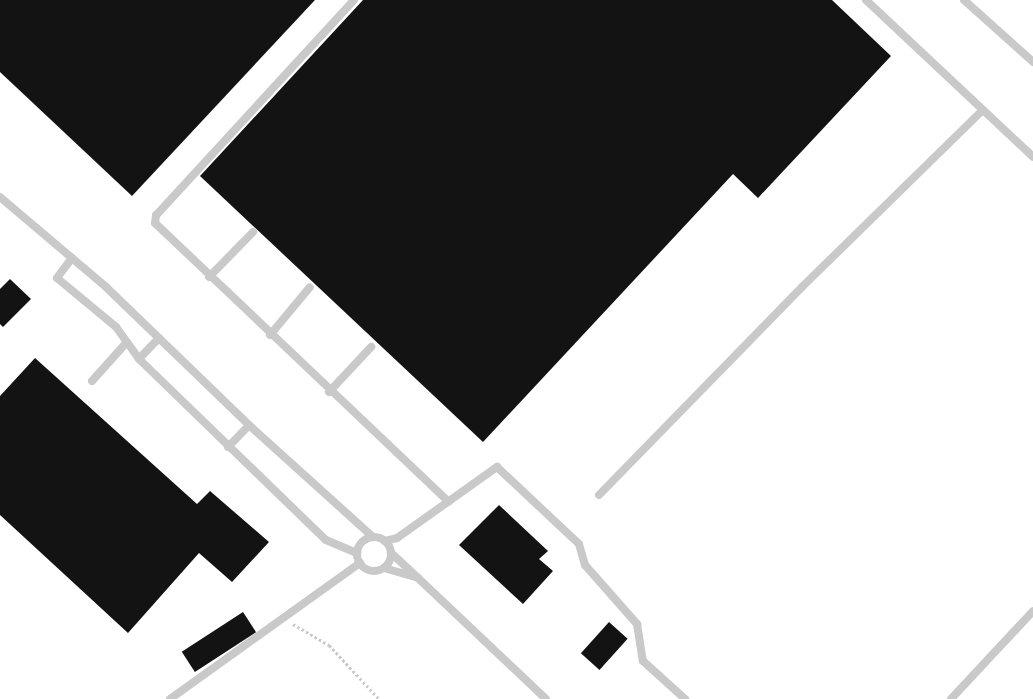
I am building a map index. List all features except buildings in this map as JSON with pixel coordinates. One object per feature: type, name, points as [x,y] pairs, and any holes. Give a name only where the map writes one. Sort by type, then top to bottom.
[{"type":"lane","points":[[354,0],[156,215],[155,223],[329,392],[449,502]]},
{"type":"lane","points":[[866,0],[1033,157]]},
{"type":"lane","points":[[964,0],[1033,62]]},
{"type":"lane","points":[[599,495],[802,287],[983,110]]},
{"type":"lane","points":[[0,198],[72,258],[373,537],[384,541],[397,538],[497,467],[579,544],[585,565],[637,624],[643,661],[685,699]]},
{"type":"lane","points":[[209,277],[253,232]]},
{"type":"lane","points":[[72,258],[57,278],[116,327],[139,359],[326,540],[357,553]]},
{"type":"lane","points":[[270,335],[310,288]]},
{"type":"lane","points":[[139,359],[160,338]]},
{"type":"lane","points":[[92,381],[127,342]]},
{"type":"lane","points":[[329,392],[371,347]]},
{"type":"lane","points":[[228,447],[250,425]]},
{"type":"lane","points":[[354,519],[363,541]]},
{"type":"lane","points":[[373,537],[363,541],[357,553],[360,563],[370,571],[384,568],[418,578]]},
{"type":"lane","points":[[384,541],[391,553],[546,699]]},
{"type":"lane","points":[[384,568],[391,553]]},
{"type":"lane","points":[[170,699],[360,563]]},
{"type":"lane","points":[[951,699],[1033,611]]},
{"type":"path","points":[[284,619],[328,646],[379,699]]}]
